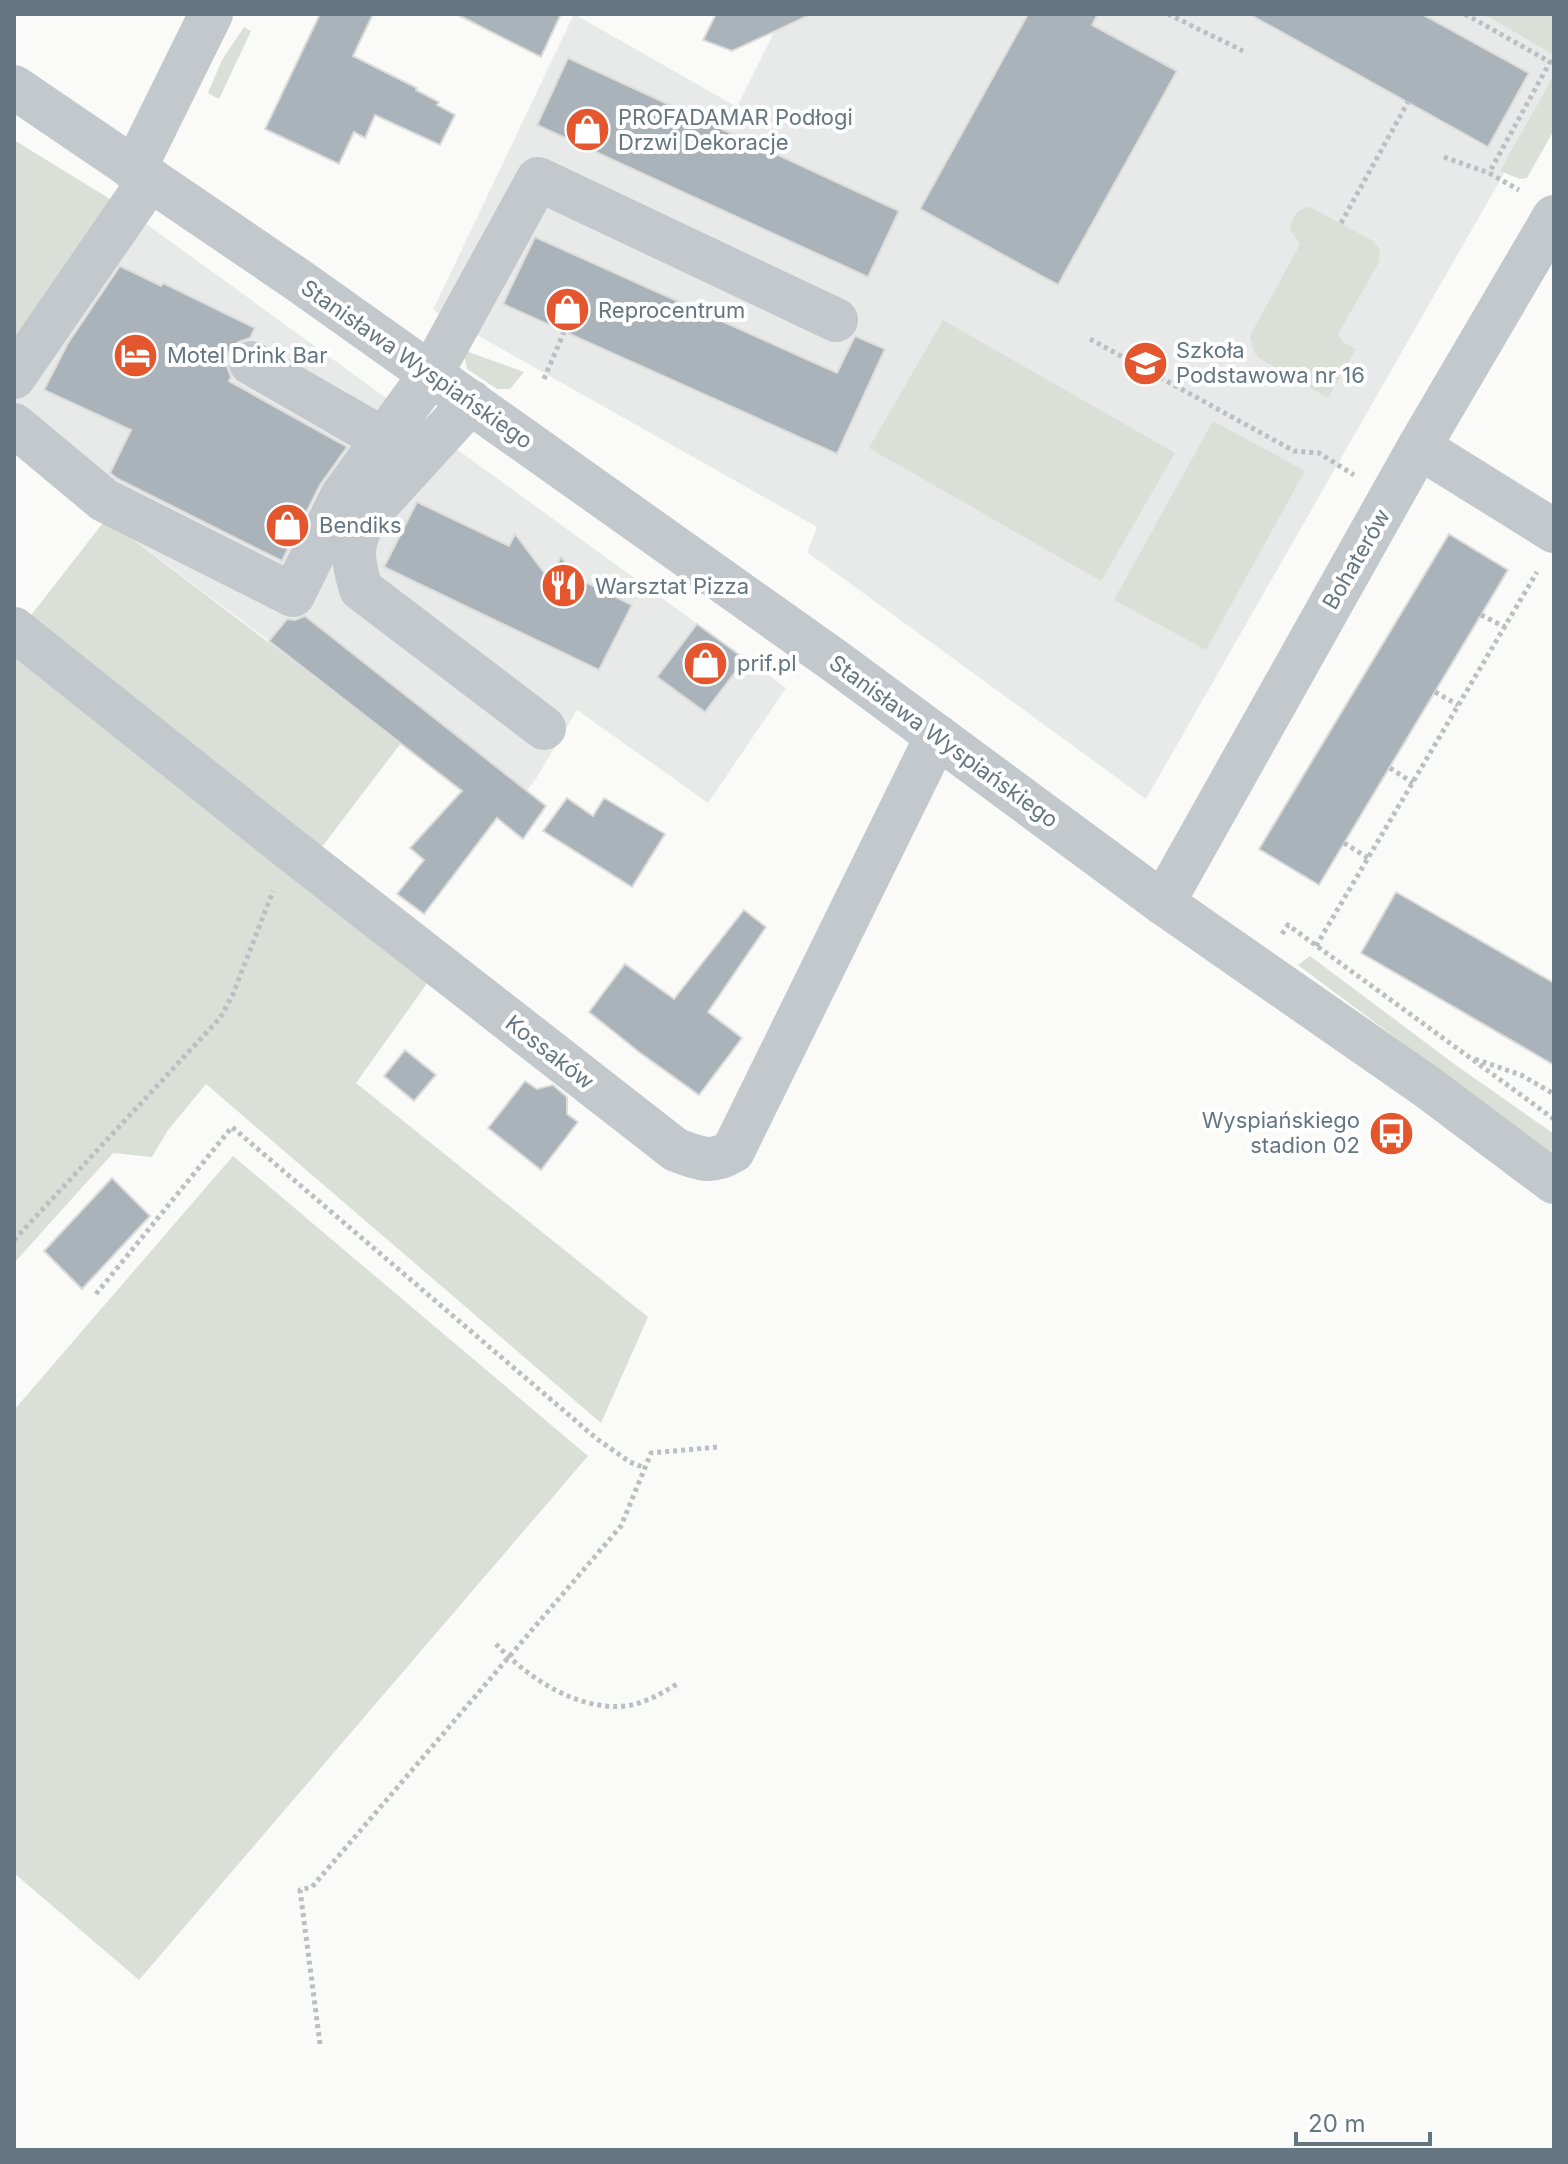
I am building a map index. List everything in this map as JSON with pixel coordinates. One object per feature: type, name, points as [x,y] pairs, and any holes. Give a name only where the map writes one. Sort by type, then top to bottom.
[{"type":"street","points":[[14,377],[141,175],[211,14]]},
{"type":"street","name":"Stanisława Wyspiańskiego","points":[[14,87],[471,402],[937,736],[1163,903],[1426,1086],[1554,1182]]},
{"type":"street","points":[[14,425],[104,500],[293,595],[342,496],[431,374],[538,179],[836,320]]},
{"type":"street","name":"Bohaterów","points":[[1163,903],[1419,447],[1540,206]]},
{"type":"street","points":[[251,363],[383,439]]},
{"type":"street","points":[[471,402],[365,518],[354,539],[354,566],[361,589],[544,728]]},
{"type":"street","points":[[1419,447],[1547,549]]},
{"type":"street","name":"Kossaków","points":[[14,629],[676,1150],[700,1159],[718,1160],[733,1151],[937,736]]},
{"type":"path","points":[[1168,14],[1243,51]]},
{"type":"path","points":[[1465,14],[1550,62],[1489,173]]},
{"type":"path","points":[[1341,223],[1408,102]]},
{"type":"path","points":[[1444,157],[1489,173],[1540,206]]},
{"type":"path","points":[[544,379],[564,332]]},
{"type":"path","points":[[1090,339],[1294,451],[1319,453],[1362,481]]},
{"type":"path","points":[[1316,946],[1505,627],[1547,549]]},
{"type":"path","points":[[1481,615],[1505,627]]},
{"type":"path","points":[[1435,692],[1458,705]]},
{"type":"path","points":[[1390,768],[1413,783]]},
{"type":"path","points":[[1344,843],[1368,858]]},
{"type":"path","points":[[14,1240],[220,1018],[233,994],[290,849]]},
{"type":"path","points":[[1288,925],[1554,1119]]},
{"type":"path","points":[[1469,1057],[1521,1075],[1554,1094]]},
{"type":"path","points":[[96,1294],[232,1127],[597,1439],[630,1462],[645,1468]]},
{"type":"path","points":[[320,2044],[300,1890],[312,1887],[621,1526],[651,1453],[718,1447]]},
{"type":"path","points":[[496,1644],[533,1677],[557,1690],[603,1707],[629,1705],[654,1698],[677,1684]]},
{"type":"shaded area","name":"Szkoła Podstawowa nr 16","points":[[574,14],[737,107],[783,14],[1554,14],[1554,86],[1146,799],[807,552],[817,527],[433,310]]},
{"type":"shaded area","points":[[1484,14],[1554,14],[1554,55]]},
{"type":"shaded area","points":[[244,27],[251,31],[219,99],[208,93],[222,60]]},
{"type":"shaded area","points":[[1554,75],[1554,130],[1527,178],[1520,179],[1500,171]]},
{"type":"shaded area","points":[[14,140],[123,207],[14,345]]},
{"type":"shaded area","points":[[123,207],[786,688],[708,803],[577,710],[537,777],[503,823],[269,641],[14,450],[14,345]]},
{"type":"shaded area","points":[[1310,207],[1373,241],[1380,250],[1379,262],[1338,334],[1343,342],[1356,349],[1328,398],[1259,358],[1250,336],[1300,244],[1290,230],[1294,218],[1298,212]]},
{"type":"shaded area","points":[[943,320],[1175,453],[1101,581],[869,448]]},
{"type":"shaded area","points":[[463,350],[524,372],[510,389],[497,389],[467,369]]},
{"type":"shaded area","points":[[1213,421],[1305,471],[1206,650],[1114,600]]},
{"type":"shaded area","points":[[106,519],[401,743],[318,852],[25,623]]},
{"type":"shaded area","points":[[14,640],[433,975],[356,1083],[648,1317],[601,1423],[206,1084],[168,1130],[152,1157],[113,1153],[14,1263]]},
{"type":"shaded area","points":[[1310,956],[1554,1134],[1554,1156],[1298,965]]},
{"type":"shaded area","points":[[233,1156],[588,1456],[139,1980],[14,1873],[14,1410]]},
{"type":"building","points":[[320,14],[373,14],[353,56],[417,88],[455,115],[440,145],[375,115],[365,138],[354,132],[339,164],[265,129]]},
{"type":"building","points":[[456,14],[561,14],[541,57]]},
{"type":"building","points":[[716,14],[812,14],[732,51],[703,40]]},
{"type":"building","points":[[1028,14],[1098,14],[1092,25],[1177,71],[1058,285],[920,209]]},
{"type":"building","points":[[1249,14],[1422,14],[1529,73],[1488,147]]},
{"type":"building","points":[[568,58],[899,211],[868,277],[537,125]]},
{"type":"building","points":[[535,237],[837,373],[855,336],[885,349],[837,454],[503,304]]},
{"type":"building","points":[[120,266],[161,286],[163,283],[255,328],[250,338],[238,342],[229,351],[226,364],[231,377],[229,381],[347,447],[320,485],[282,561],[118,479],[110,473],[131,430],[44,390],[68,343]]},
{"type":"building","points":[[417,502],[509,546],[515,534],[549,579],[561,557],[579,579],[632,605],[599,670],[384,567]]},
{"type":"building","points":[[1449,534],[1508,570],[1319,885],[1259,849]]},
{"type":"building","points":[[305,616],[546,806],[523,839],[497,818],[424,914],[397,894],[424,860],[410,848],[462,791],[269,641],[287,619]]},
{"type":"building","name":"prif.pl","points":[[697,624],[745,659],[705,712],[657,677]]},
{"type":"building","points":[[567,798],[593,816],[604,798],[665,834],[632,887],[543,831]]},
{"type":"building","points":[[1396,892],[1554,983],[1554,1065],[1361,953]]},
{"type":"building","points":[[744,910],[766,927],[708,1012],[742,1038],[699,1095],[589,1012],[625,964],[674,999]]},
{"type":"building","points":[[405,1050],[436,1075],[414,1101],[384,1076]]},
{"type":"building","points":[[525,1081],[537,1089],[553,1085],[567,1097],[567,1114],[578,1122],[541,1170],[488,1128]]},
{"type":"building","points":[[112,1178],[150,1216],[82,1289],[44,1251]]},
{"type":"place","name":"PROFADAMAR Podłogi Drzwi Dekoracje","points":[[587,130]]},
{"type":"place","name":"Reprocentrum","points":[[567,310]]},
{"type":"place","name":"Motel Drink Bar","points":[[136,355]]},
{"type":"place","name":"Szkoła Podstawowa nr 16","points":[[1145,363]]},
{"type":"place","name":"Bendiks","points":[[288,525]]},
{"type":"place","name":"Warsztat Pizza","points":[[564,586]]},
{"type":"place","name":"prif.pl","points":[[706,663]]},
{"type":"place","name":"Wyspiańskiego stadion 02","points":[[1391,1133]]}]
